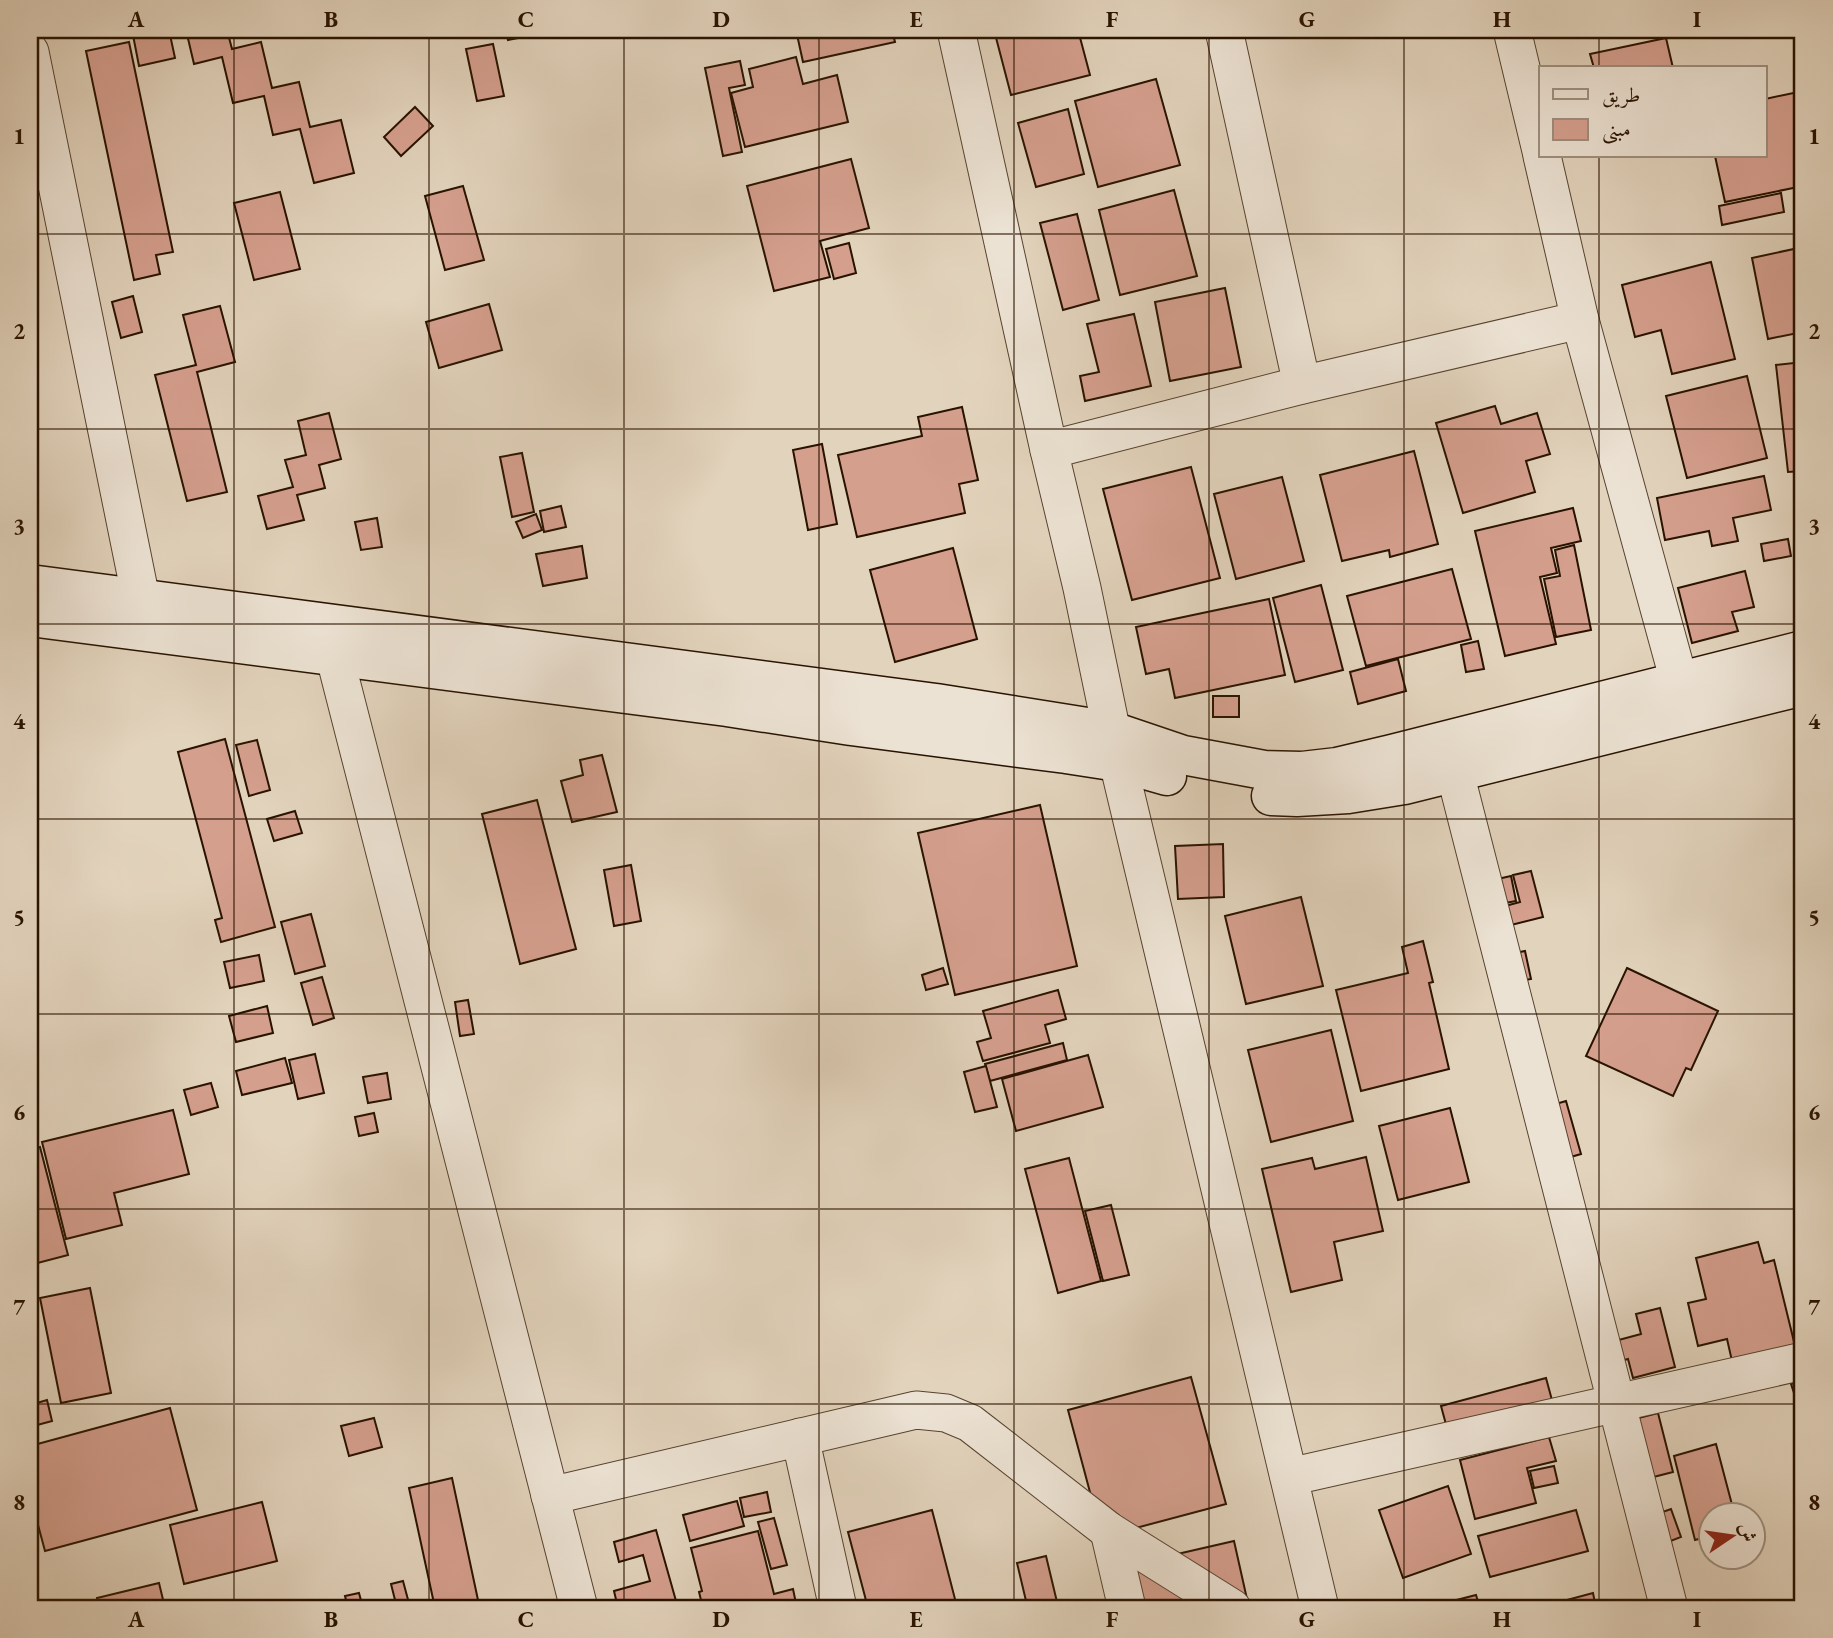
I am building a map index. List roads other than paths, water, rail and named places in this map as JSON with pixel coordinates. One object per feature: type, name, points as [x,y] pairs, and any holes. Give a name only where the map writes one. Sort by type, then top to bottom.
[{"type":"street","points":[[956,30],[1115,746],[1320,1608]]},
{"type":"street","points":[[1224,30],[1302,386]]},
{"type":"street","points":[[1512,30],[1539,145]]},
{"type":"street","points":[[30,52],[141,599]]},
{"type":"street","points":[[1542,158],[1580,320],[1679,681]]},
{"type":"street","points":[[1049,450],[1580,320]]},
{"type":"street","points":[[30,584],[141,599],[334,641]]},
{"type":"street","points":[[30,617],[212,640],[334,641],[922,702],[1115,746],[1264,770],[1302,771],[1337,767],[1392,754],[1803,650]]},
{"type":"street","points":[[334,641],[579,1608]]},
{"type":"street","points":[[1115,746],[1177,779],[1222,790],[1297,797],[1348,794],[1455,773],[1803,685]]},
{"type":"street","points":[[1455,773],[1669,1608]]},
{"type":"street","points":[[1289,1477],[1803,1361]]},
{"type":"street","points":[[551,1496],[916,1410],[946,1413],[970,1423],[1109,1531],[1232,1608]]},
{"type":"street","points":[[800,1437],[838,1608]]},
{"type":"street","points":[[1109,1531],[1127,1608]]}]
